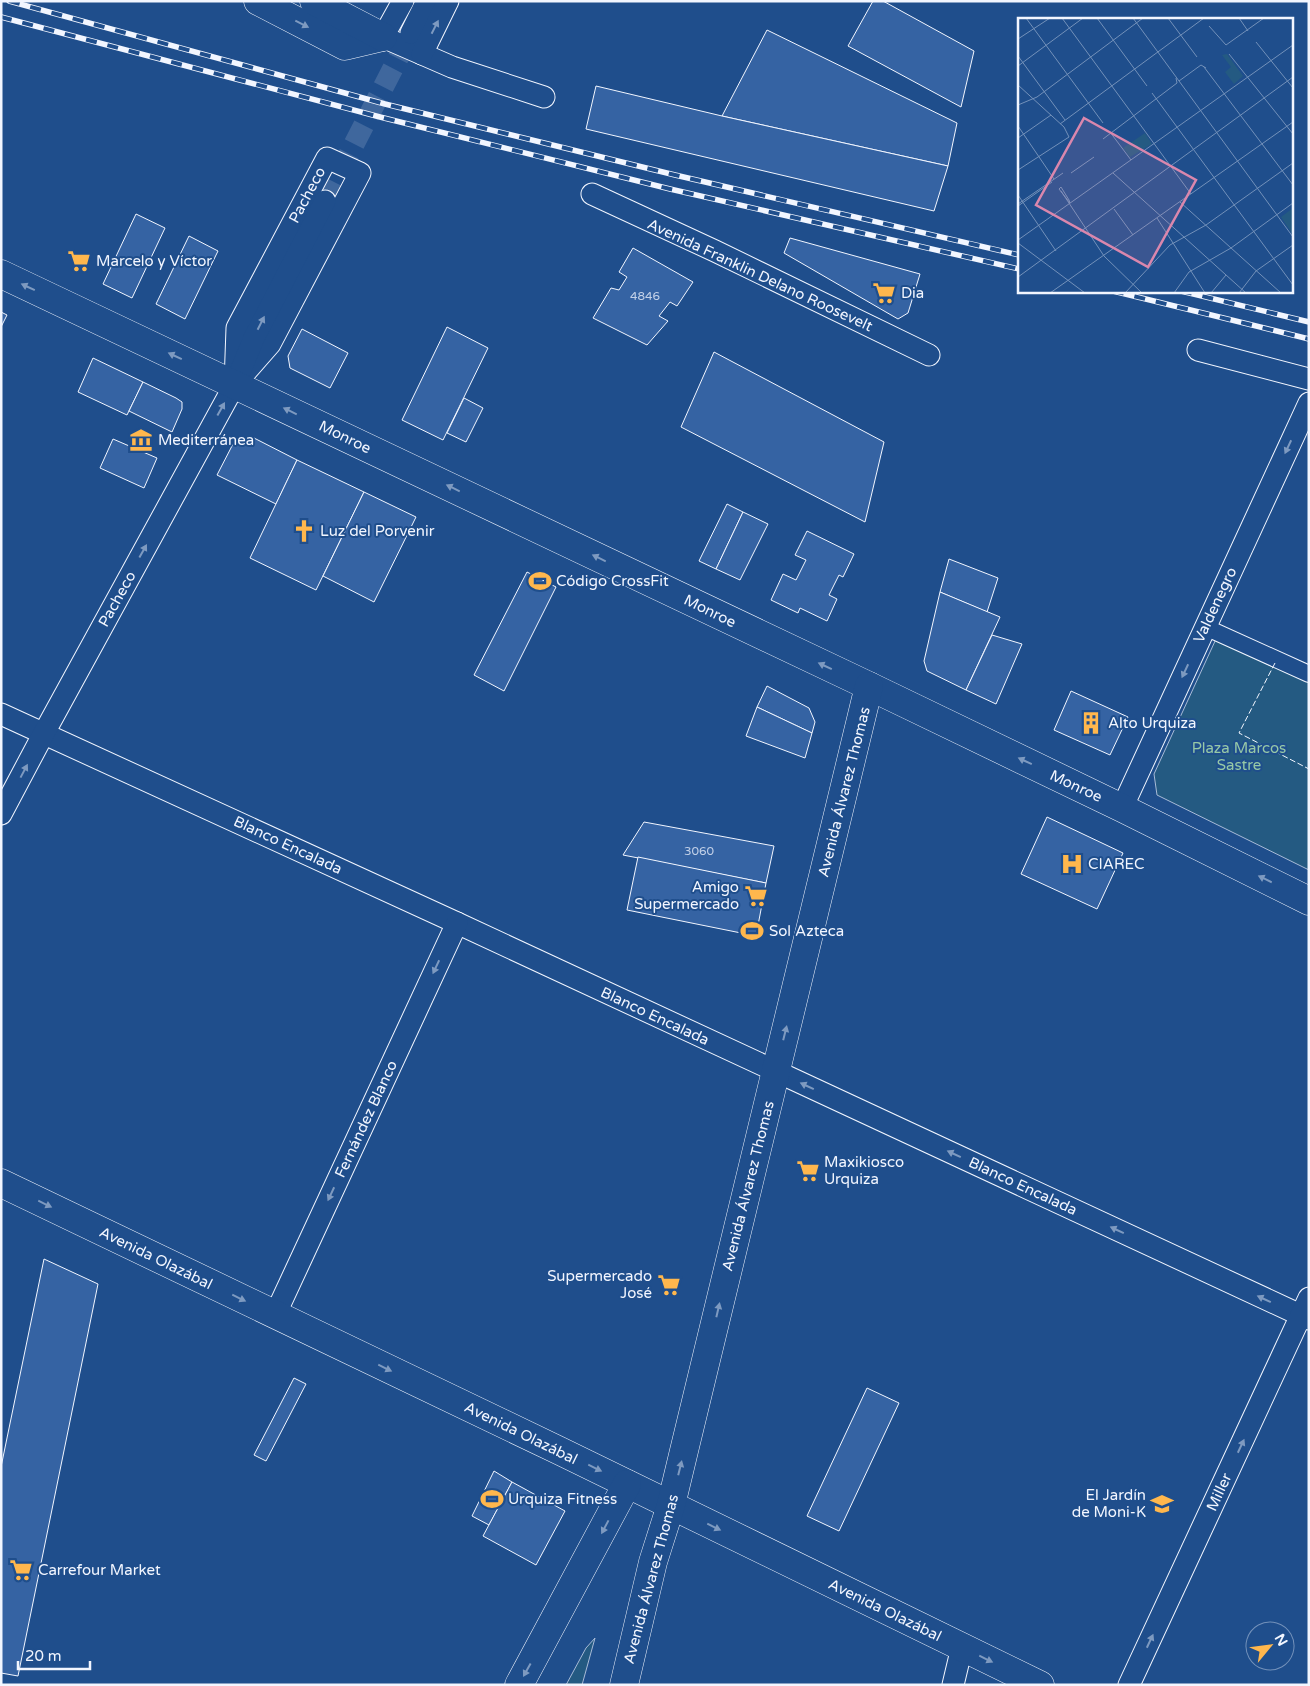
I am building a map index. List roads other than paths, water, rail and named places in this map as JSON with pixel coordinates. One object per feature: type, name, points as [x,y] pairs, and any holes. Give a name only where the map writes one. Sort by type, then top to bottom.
[{"type":"main road","points":[[258,1],[346,46],[383,37]]},
{"type":"main road","points":[[314,1],[383,37]]},
{"type":"main road","name":"Monroe","points":[[1,274],[869,686],[1309,901]]},
{"type":"main road","name":"Avenida Álvarez Thomas","points":[[624,1685],[652,1562],[670,1505],[869,686]]},
{"type":"main road","name":"Avenida Olazábal","points":[[1,1183],[1040,1685]]},
{"type":"main road","points":[[519,1685],[627,1484]]},
{"type":"street","points":[[403,1],[383,37],[452,67],[544,97]]},
{"type":"street","points":[[411,33],[428,1]]},
{"type":"street","points":[[422,54],[448,1]]},
{"type":"street","name":"Pacheco","points":[[327,158],[360,173],[270,344],[235,384],[237,328],[327,158]]},
{"type":"street","name":"Avenida Franklin Delano Roosevelt","points":[[592,194],[715,251],[929,356]]},
{"type":"street","name":"Pacheco","points":[[1,814],[235,384],[254,338],[325,200]]},
{"type":"street","points":[[1198,350],[1309,379]]},
{"type":"street","name":"Valdenegro","points":[[1122,808],[1309,402]]},
{"type":"street","points":[[1205,627],[1309,674]]},
{"type":"street","name":"Blanco Encalada","points":[[1,714],[775,1071],[1306,1311]]},
{"type":"street","name":"Fernández Blanco","points":[[275,1315],[457,923]]},
{"type":"street","name":"Miller","points":[[1129,1685],[1306,1311]]},
{"type":"street","points":[[953,1685],[962,1648]]},
{"type":"tunnel","points":[[325,201],[411,33]]},
{"type":"railway","points":[[9,1],[385,104],[675,175],[1018,255]]},
{"type":"railway","points":[[1,17],[380,117],[670,189],[1018,269]]},
{"type":"railway","points":[[1117,292],[1309,339]]},
{"type":"railway","points":[[1185,292],[1309,322]]},
{"type":"place","name":"Marcelo y Víctor","points":[[79,261]]},
{"type":"place","name":"Dia","points":[[884,293]]},
{"type":"place","name":"Mediterránea","points":[[141,440]]},
{"type":"place","name":"Luz del Porvenir","points":[[304,531]]},
{"type":"place","name":"Código CrossFit","points":[[540,581]]},
{"type":"place","name":"Alto Urquiza","points":[[1091,723]]},
{"type":"place","name":"CIAREC","points":[[1072,864]]},
{"type":"place","name":"Amigo Supermercado","points":[[756,896]]},
{"type":"place","name":"Sol Azteca","points":[[752,931]]},
{"type":"place","name":"Maxikiosco Urquiza","points":[[808,1171]]},
{"type":"place","name":"Supermercado José","points":[[669,1285]]},
{"type":"place","name":"Urquiza Fitness","points":[[492,1499]]},
{"type":"place","name":"El Jardín de Moni-K","points":[[1162,1504]]},
{"type":"place","name":"Carrefour Market","points":[[21,1570]]},
{"type":"park label","name":"Plaza Marcos Sastre","points":[[1239,756]]}]
